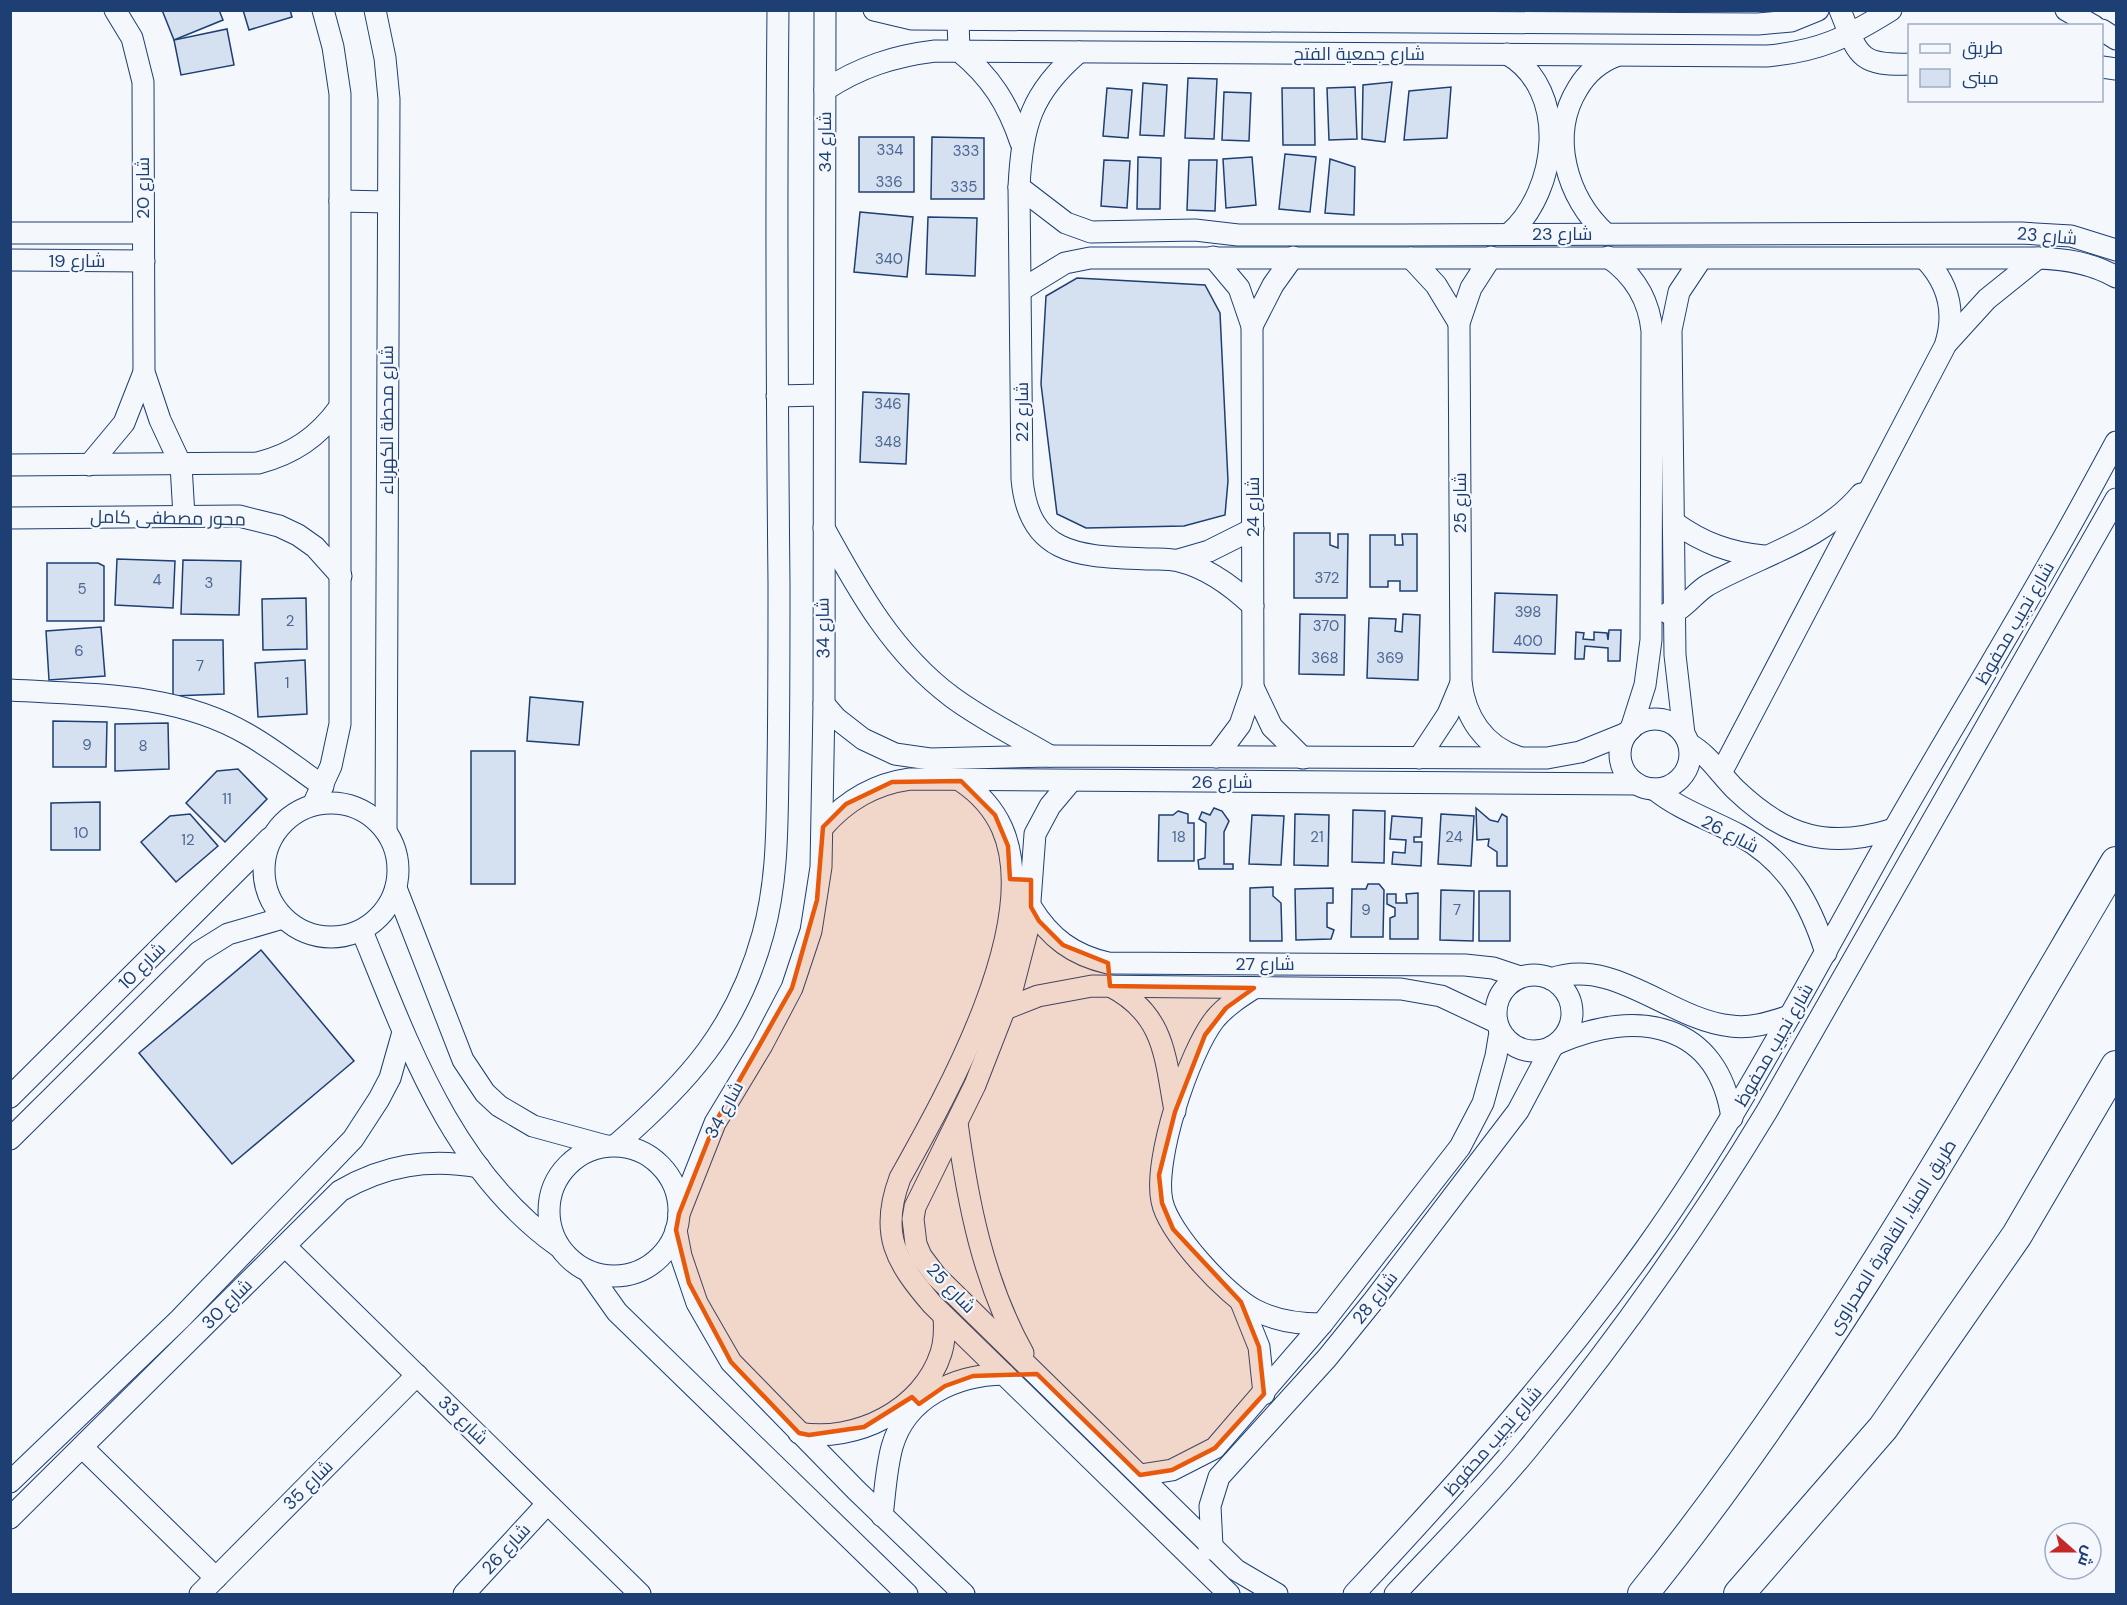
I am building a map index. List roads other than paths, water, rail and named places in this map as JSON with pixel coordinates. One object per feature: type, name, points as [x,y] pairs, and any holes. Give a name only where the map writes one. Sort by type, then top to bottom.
[{"type":"highway","name":"طريق المنيا, القاهرة الصحراوى","points":[[1643,1594],[1726,1485],[1858,1295],[2113,874]]},
{"type":"highway","points":[[1739,1594],[1883,1428],[2017,1235],[2116,1066]]},
{"type":"street","name":"شارع 20","points":[[115,10],[132,38],[139,56],[143,82],[144,372],[160,420],[180,465],[184,516]]},
{"type":"street","points":[[313,805],[323,786],[337,745],[340,724],[340,94],[333,47],[323,10]]},
{"type":"street","name":"شارع محطة الكهرباء","points":[[375,10],[385,58],[388,99],[386,831]]},
{"type":"street","points":[[559,1247],[550,1227],[549,1215],[549,1204],[555,1183],[567,1165],[576,1158],[585,1152],[611,1145],[680,1087],[707,1055],[728,1021],[763,936],[772,894],[777,838],[780,672],[777,396],[778,10]]},
{"type":"street","name":"شارع 34","points":[[678,1222],[715,1123],[772,1027],[802,961],[817,900],[823,827],[822,395],[825,10]]},
{"type":"street","name":"شارع جمعية الفتح","points":[[874,10],[912,19],[1400,16],[1758,24],[1791,21],[1818,10]]},
{"type":"street","points":[[1840,10],[1858,52],[1874,63],[1908,64]]},
{"type":"street","name":"شارع جمعية الفتح","points":[[825,90],[845,77],[888,59],[911,54],[959,51],[1767,56],[1804,52],[1849,34],[1891,10]]},
{"type":"street","points":[[2066,10],[2090,24]]},
{"type":"street","points":[[1400,16],[1404,54]]},
{"type":"street","points":[[958,19],[959,51]]},
{"type":"street","points":[[2103,31],[2116,39]]},
{"type":"street","name":"شارع 22","points":[[959,51],[996,87],[1012,117],[1021,143]]},
{"type":"street","name":"شارع 22","points":[[1079,52],[1059,70],[1042,92],[1033,108],[1021,143],[1019,187],[1024,498],[1033,521],[1058,546],[1081,555],[1178,560],[1209,551],[1253,529]]},
{"type":"street","points":[[1507,54],[1528,71],[1543,95],[1556,143],[1576,194],[1587,213],[1606,234]]},
{"type":"street","points":[[1509,234],[1520,224],[1536,198],[1568,106],[1582,81],[1605,60],[1620,55]]},
{"type":"street","name":"شارع 23","points":[[1019,187],[1054,216],[1078,229],[1090,232],[1196,230],[1238,235],[2021,232],[2071,236],[2107,246]]},
{"type":"street","points":[[340,201],[388,202]]},
{"type":"street","points":[[1133,231],[1134,257]]},
{"type":"street","name":"شارع 19","points":[[10,233],[143,233]]},
{"type":"street","points":[[1344,235],[1344,257]]},
{"type":"street","points":[[2092,266],[2107,246]]},
{"type":"street","name":"شارع 23","points":[[1021,290],[1053,269],[1077,259],[1134,257],[1925,260],[2038,258],[2092,266],[2116,277]]},
{"type":"street","name":"شارع 24","points":[[1213,257],[1239,288],[1252,326],[1253,687],[1240,725],[1216,757]]},
{"type":"street","name":"شارع 24","points":[[1252,326],[1273,285],[1293,257]]},
{"type":"street","name":"شارع 25","points":[[1491,257],[1471,288],[1459,323],[1461,682],[1466,707],[1478,729],[1498,748],[1523,759]]},
{"type":"street","points":[[1608,257],[1628,273],[1642,294],[1661,344],[1675,523],[1676,682],[1690,755],[1683,776],[1665,788],[1645,787],[1624,770],[1620,751],[1647,675],[1661,344],[1685,280],[1701,259]]},
{"type":"street","points":[[1411,258],[1436,285],[1459,323]]},
{"type":"street","points":[[1721,773],[1945,346],[1987,299],[2038,258]]},
{"type":"street","name":"شارع 19","points":[[10,260],[144,261]]},
{"type":"street","points":[[1925,260],[1940,276],[1948,296],[1951,321],[1945,346]]},
{"type":"street","name":"شارع 20","points":[[89,465],[124,423],[144,372]]},
{"type":"street","points":[[777,396],[822,395]]},
{"type":"street","points":[[10,465],[238,464],[278,458],[313,438],[339,408]]},
{"type":"street","name":"شارع نجيب محفوظ","points":[[1354,1594],[1461,1479],[1555,1370],[1647,1246],[1732,1118],[1894,830],[2016,622],[2116,442]]},
{"type":"street","points":[[1651,614],[1675,613],[1705,586],[1797,542],[1827,524],[1854,502],[1877,475]]},
{"type":"street","name":"شارع نجيب محفوظ","points":[[1395,1594],[1526,1450],[1624,1327],[1712,1202],[1767,1111],[2116,499]]},
{"type":"street","name":"محور مصطفى كامل","points":[[10,518],[239,516],[279,526],[315,547],[341,576]]},
{"type":"street","points":[[1675,523],[1691,534],[1726,550],[1764,556]]},
{"type":"street","points":[[823,527],[874,616],[910,660],[975,713],[1051,756]]},
{"type":"street","name":"شارع 22","points":[[1178,560],[1211,574],[1253,606]]},
{"type":"street","points":[[2016,622],[2039,636]]},
{"type":"street","name":"شارع 25","points":[[1419,758],[1448,714],[1461,682]]},
{"type":"street","name":"شارع 24","points":[[1253,687],[1272,727],[1304,758]]},
{"type":"street","points":[[10,690],[131,697],[192,709],[248,734],[323,786]]},
{"type":"street","name":"شارع 26","points":[[824,704],[842,724],[863,739],[929,770],[961,780],[1369,782],[1645,787],[1680,808],[1738,834],[1773,858],[1801,891],[1812,910],[1826,952]]},
{"type":"street","points":[[1629,731],[1648,720],[1659,719],[1677,727],[1687,739]]},
{"type":"street","name":"شارع 26","points":[[823,827],[846,804],[874,788],[929,770],[1051,756],[1546,758],[1580,752],[1629,731]]},
{"type":"street","name":"شارع 26","points":[[1687,739],[1707,756],[1734,787],[1762,811],[1813,837],[1852,840],[1894,830]]},
{"type":"street","points":[[1369,758],[1369,782]]},
{"type":"street","name":"شارع 25","points":[[961,780],[986,802],[1003,830],[1009,854],[1021,879],[1030,907],[1024,949],[1005,1010],[957,1123],[919,1194],[913,1219],[916,1244],[921,1256],[936,1276],[1236,1570],[1277,1594]]},
{"type":"street","name":"شارع 25","points":[[1071,781],[1050,806],[1035,834],[991,990],[965,1057],[893,1197],[890,1215],[893,1244],[897,1257],[911,1281],[944,1316],[1229,1594]]},
{"type":"street","points":[[333,802],[354,806],[372,816],[386,831],[395,848],[399,868],[396,888],[389,905],[377,920],[362,931],[337,937],[312,935],[296,928],[283,918],[270,900],[264,878],[265,856],[273,835],[290,817],[313,805],[333,802]]},
{"type":"street","name":"شارع 10","points":[[10,1097],[273,835]]},
{"type":"street","points":[[396,888],[463,1060],[485,1093],[499,1106],[533,1126],[633,1148],[648,1155],[662,1166],[672,1180],[677,1197],[678,1222],[689,1283],[720,1346],[741,1374],[882,1516],[964,1594]]},
{"type":"street","name":"شارع 27","points":[[1030,907],[1050,934],[1063,945],[1092,960],[1108,963],[1479,966],[1520,977]]},
{"type":"street","name":"شارع 10","points":[[10,1138],[199,952],[228,934],[283,918]]},
{"type":"street","points":[[362,931],[426,1082],[479,1167],[509,1206],[559,1247],[572,1261],[588,1271],[606,1276],[624,1275],[641,1270],[656,1260],[668,1246],[678,1222]]},
{"type":"street","points":[[1108,963],[1110,986],[1132,998],[1143,1008],[1158,1033],[1163,1047],[1175,1112]]},
{"type":"street","points":[[1401,964],[1401,989]]},
{"type":"street","points":[[1732,1118],[1726,1088],[1713,1062],[1696,1046],[1674,1033],[1658,1027],[1624,1024],[1594,1030],[1533,1052],[1514,1046],[1498,1027],[1497,1000],[1502,991],[1520,977],[1530,975],[1551,979],[1573,973],[1597,975],[1707,1021],[1730,1026],[1753,1026],[1790,1016]]},
{"type":"street","points":[[1551,979],[1567,994],[1571,1004],[1570,1026],[1555,1045]]},
{"type":"street","name":"شارع 27","points":[[1005,1010],[1056,992],[1110,986],[1401,989],[1441,996],[1460,1003],[1498,1027]]},
{"type":"street","points":[[1254,988],[1226,1008],[1205,1035],[1175,1112],[1160,1175],[1164,1210],[1173,1229],[1186,1246],[1241,1302],[1280,1320],[1322,1324]]},
{"type":"street","name":"شارع 28","points":[[1212,1546],[1208,1519],[1212,1492],[1234,1444],[1264,1394],[1402,1225],[1460,1147],[1472,1126],[1490,1080],[1498,1027]]},
{"type":"street","name":"شارع 30","points":[[10,1482],[180,1319],[338,1157],[360,1130],[380,1099],[390,1078],[403,1032]]},
{"type":"street","name":"شارع 28","points":[[1140,1475],[1187,1464],[1215,1448],[1234,1444],[1326,1358],[1518,1111],[1555,1045]]},
{"type":"street","points":[[957,1123],[970,1208],[984,1264],[1005,1318],[1032,1369]]},
{"type":"street","points":[[338,1157],[357,1181]]},
{"type":"street","name":"شارع 30","points":[[10,1518],[340,1191],[357,1181],[386,1170],[416,1163],[437,1162],[479,1167]]},
{"type":"street","points":[[910,1162],[930,1172]]},
{"type":"street","points":[[1402,1225],[1419,1240]]},
{"type":"street","name":"شارع 33","points":[[285,1246],[640,1594]]},
{"type":"street","points":[[588,1271],[617,1312],[907,1594]]},
{"type":"street","points":[[1241,1302],[1259,1347],[1264,1394]]},
{"type":"street","points":[[882,1516],[892,1445],[937,1363],[944,1340],[944,1316]]},
{"type":"street","points":[[1555,1370],[1576,1387]]},
{"type":"street","points":[[799,1432],[823,1435],[864,1427],[958,1380],[1004,1374]]},
{"type":"street","name":"شارع 35","points":[[200,1594],[417,1376]]},
{"type":"street","points":[[82,1447],[216,1578]]},
{"type":"street","name":"شارع 26","points":[[464,1594],[548,1504]]},
{"type":"street","points":[[1197,1563],[1212,1546]]}]
